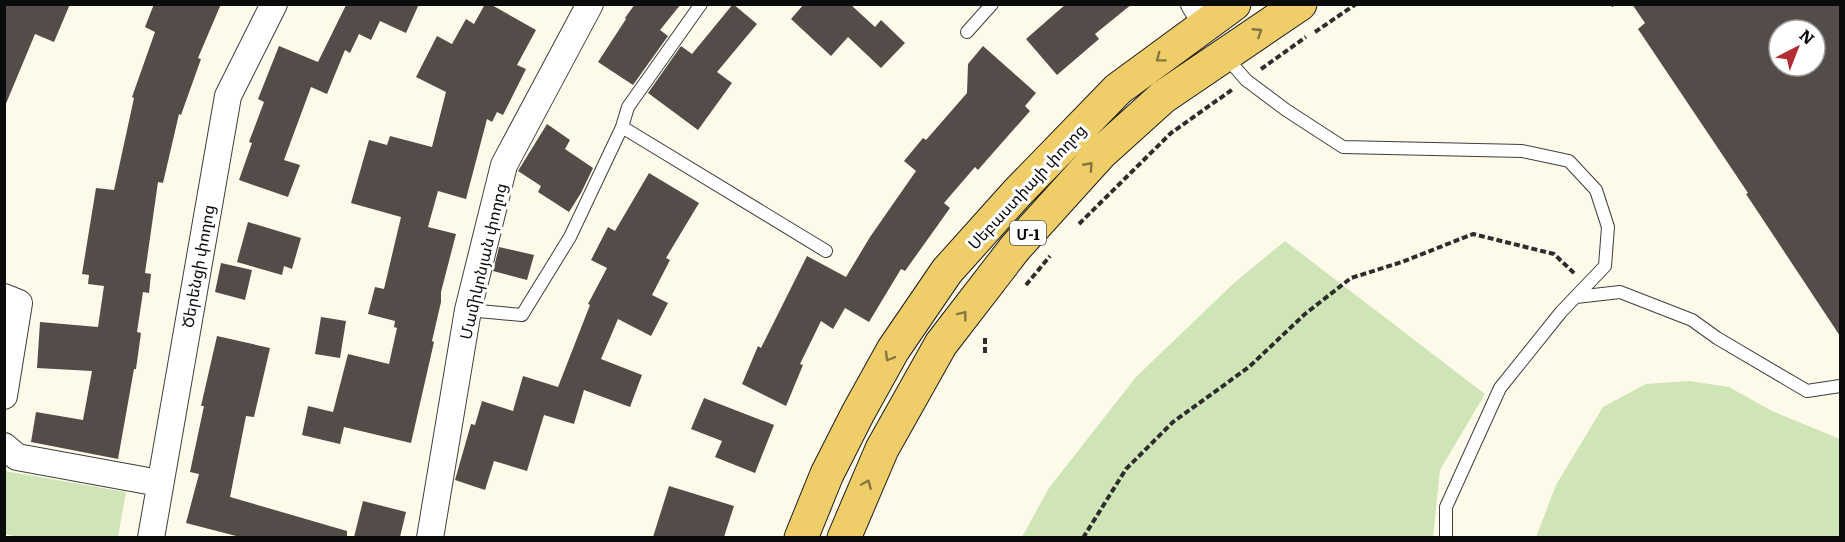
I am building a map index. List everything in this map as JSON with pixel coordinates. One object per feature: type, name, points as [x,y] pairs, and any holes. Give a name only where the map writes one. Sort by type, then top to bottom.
[{"type":"main road","name":"Սեբաստիայի փողոց","points":[[801,537],[827,474],[892,350],[947,271],[1017,193],[1118,89],[1200,14],[1234,4]]},
{"type":"main road","name":"Սեբաստիայի փողոց","points":[[844,537],[882,449],[941,344],[1015,248],[1101,153],[1163,97],[1300,4]]},
{"type":"street","name":"Ծերենցի փողոց","points":[[151,537],[228,96],[274,4]]},
{"type":"street","name":"Մամիկոնյան փողոց","points":[[430,537],[468,310],[504,165],[590,4]]},
{"type":"street","points":[[4,297],[19,303],[4,396]]},
{"type":"street","points":[[4,446],[17,458],[159,483]]},
{"type":"lane","points":[[468,310],[522,315],[570,237],[622,127],[628,106],[701,4]]},
{"type":"lane","points":[[967,32],[992,4]]},
{"type":"lane","points":[[1224,54],[1246,80],[1343,147],[1522,151],[1569,161],[1596,190],[1608,227],[1605,266],[1561,312],[1500,388],[1446,507],[1446,537]]},
{"type":"lane","points":[[622,127],[826,252]]},
{"type":"lane","points":[[1576,297],[1620,292],[1692,320],[1717,338],[1807,391],[1840,386]]},
{"type":"path","points":[[1073,230],[1171,133],[1356,4]]},
{"type":"path","points":[[1083,537],[1126,469],[1173,422],[1249,367],[1305,314],[1351,278],[1402,262],[1473,234],[1554,254],[1587,285]]},
{"type":"path","points":[[1022,290],[1051,255]]},
{"type":"path","points":[[985,353],[986,334]]},
{"type":"green space","points":[[1285,241],[1485,394],[1440,470],[1433,537],[1022,537],[1049,488],[1136,377],[1234,283]]},
{"type":"green space","points":[[1689,381],[1729,387],[1772,411],[1840,439],[1840,537],[1536,537],[1556,485],[1603,407],[1646,384]]},
{"type":"green space","points":[[5,471],[126,492],[118,537],[22,538],[5,534]]},
{"type":"building","points":[[4,4],[70,4],[54,42],[35,34],[5,106]]},
{"type":"building","points":[[154,4],[221,4],[198,58],[201,59],[181,115],[179,114],[163,183],[158,182],[145,273],[151,274],[149,293],[143,292],[137,332],[141,333],[136,369],[134,369],[118,459],[31,442],[36,412],[83,420],[92,371],[37,368],[40,322],[98,327],[104,286],[88,284],[89,275],[82,274],[96,188],[114,190],[134,98],[132,97],[155,32],[145,27]]},
{"type":"building","points":[[345,4],[419,4],[406,33],[380,21],[371,40],[359,34],[350,53],[345,50],[327,94],[311,87],[284,160],[300,165],[288,197],[239,180],[252,143],[249,142],[264,102],[258,99],[279,46],[318,62]]},
{"type":"building","points":[[485,4],[490,4],[536,30],[517,65],[526,69],[503,115],[497,112],[492,122],[487,119],[466,199],[438,191],[428,227],[456,234],[441,292],[441,302],[432,341],[434,342],[411,443],[344,427],[340,444],[302,435],[308,406],[333,412],[348,354],[389,364],[397,328],[394,327],[395,321],[368,314],[375,287],[384,289],[401,217],[351,203],[369,140],[387,145],[390,136],[432,147],[446,92],[416,77],[437,36],[452,44],[466,19],[474,24]]},
{"type":"building","points":[[635,4],[681,4],[660,30],[668,36],[633,85],[598,62]]},
{"type":"building","points":[[733,4],[757,24],[717,72],[732,83],[698,130],[648,93],[681,46],[692,54]]},
{"type":"building","points":[[804,4],[850,4],[875,27],[881,20],[905,43],[881,68],[848,37],[831,56],[791,19]]},
{"type":"building","points":[[1066,4],[1132,4],[1095,34],[1099,39],[1057,75],[1026,39]]},
{"type":"building","points":[[1632,4],[1840,4],[1840,336],[1746,194],[1748,193],[1638,29],[1645,23]]},
{"type":"building","points":[[983,46],[1036,93],[1025,106],[1030,111],[978,170],[975,167],[944,203],[950,208],[905,271],[901,269],[869,322],[845,308],[833,329],[821,321],[800,364],[803,365],[786,406],[742,384],[758,346],[761,348],[807,256],[846,277],[870,237],[916,171],[904,161],[923,138],[926,140],[967,93],[968,64]]},
{"type":"building","points":[[547,124],[570,140],[565,149],[593,168],[569,212],[538,192],[541,186],[518,171]]},
{"type":"building","points":[[649,173],[699,203],[666,258],[670,260],[652,295],[668,303],[651,336],[618,319],[601,359],[642,375],[630,407],[584,390],[574,424],[544,415],[527,471],[494,461],[485,490],[455,480],[471,424],[475,425],[482,401],[513,411],[523,376],[558,387],[590,305],[588,304],[607,268],[591,260],[608,227],[615,231]]},
{"type":"building","points":[[248,222],[301,238],[292,269],[284,266],[282,275],[237,262]]},
{"type":"building","points":[[499,247],[534,255],[527,280],[493,271]]},
{"type":"building","points":[[221,263],[252,270],[245,300],[215,292]]},
{"type":"building","points":[[321,317],[346,321],[340,358],[315,354]]},
{"type":"building","points":[[217,336],[270,348],[254,417],[246,416],[230,497],[347,531],[347,537],[240,537],[186,523],[199,474],[190,472],[204,406],[201,406]]},
{"type":"building","points":[[704,398],[774,425],[755,473],[715,457],[722,441],[691,429]]},
{"type":"building","points":[[669,486],[734,506],[724,537],[653,537]]},
{"type":"building","points":[[363,501],[406,512],[400,537],[354,537]]}]
